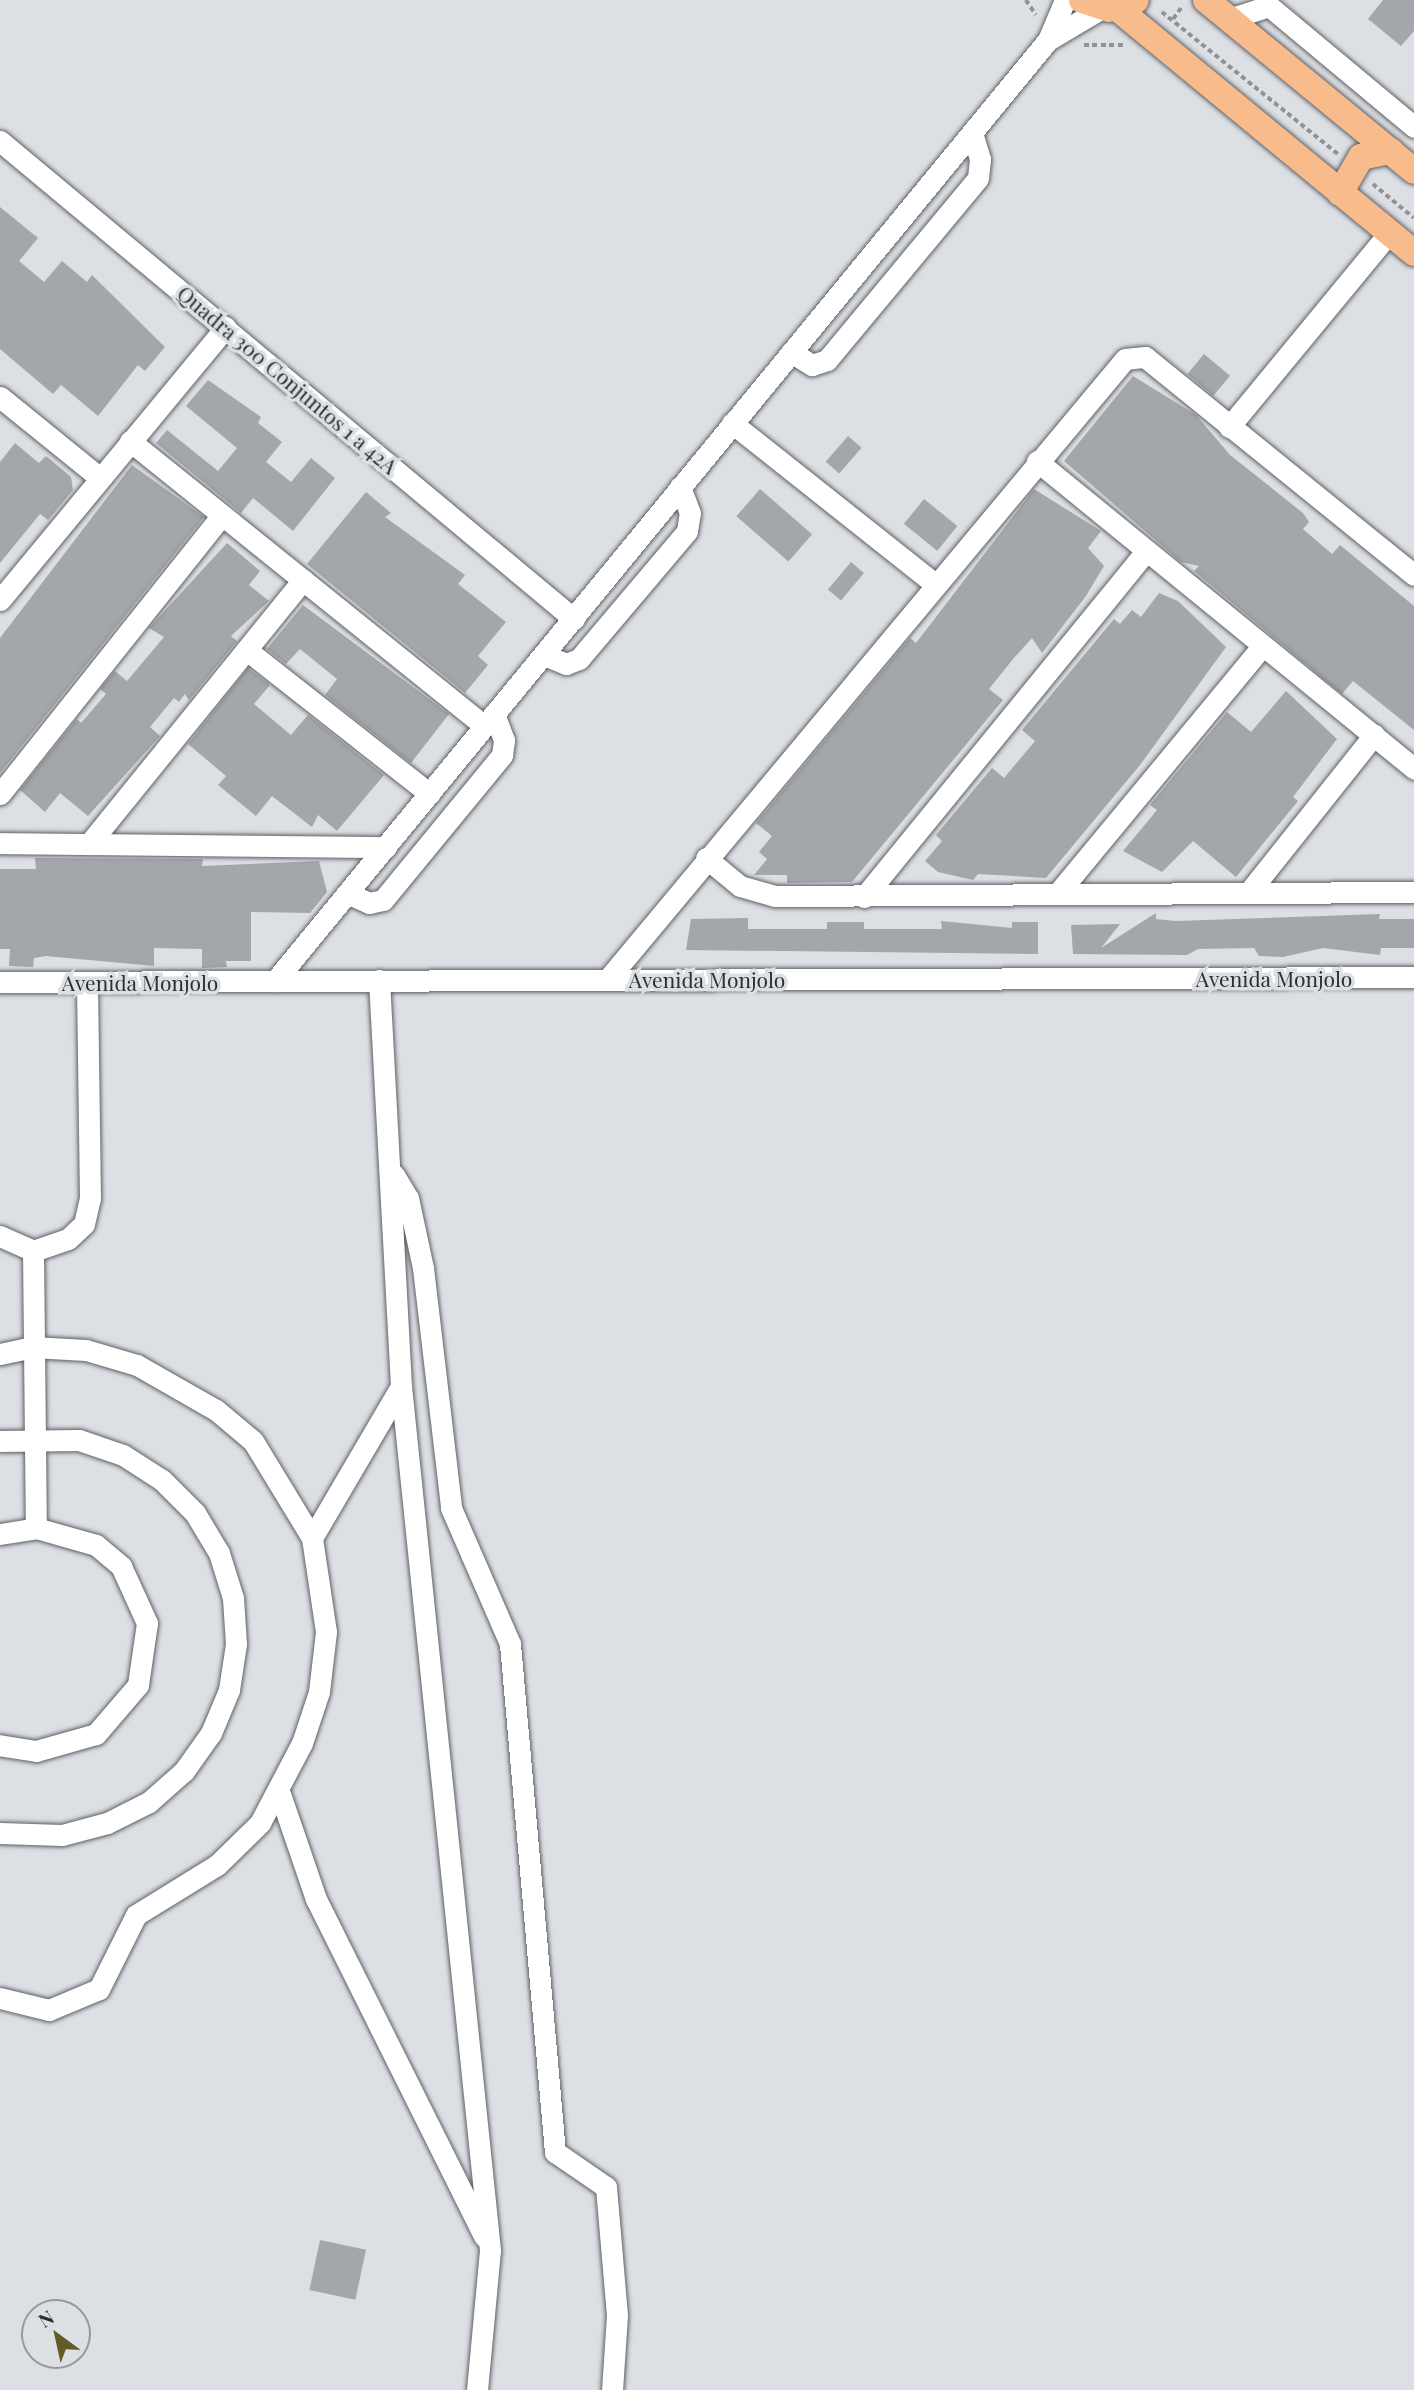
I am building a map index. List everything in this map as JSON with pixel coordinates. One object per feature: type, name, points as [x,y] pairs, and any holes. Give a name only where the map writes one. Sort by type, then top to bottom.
[{"type":"main road","points":[[1206,0],[1414,171]]},
{"type":"main road","points":[[1117,5],[1414,253]]},
{"type":"main road","points":[[1339,193],[1352,166],[1390,151]]},
{"type":"street","points":[[275,981],[1048,40],[1065,0]]},
{"type":"street","points":[[1048,40],[1117,5]]},
{"type":"street","points":[[1229,19],[1269,6],[1414,127]]},
{"type":"street","points":[[791,352],[811,365],[827,360],[978,178],[972,133]]},
{"type":"street","name":"Quadra 300 Conjuntos 1 a 42A","points":[[0,141],[574,619]]},
{"type":"street","points":[[1229,427],[1389,233]]},
{"type":"street","points":[[0,600],[226,327]]},
{"type":"street","points":[[608,979],[1115,365],[1133,357],[1145,357],[1414,575]]},
{"type":"street","points":[[0,397],[100,478]]},
{"type":"street","points":[[732,424],[935,584]]},
{"type":"street","points":[[130,441],[303,580],[490,720],[504,740],[502,755],[383,900],[369,903],[349,894]]},
{"type":"street","points":[[1037,461],[1261,648],[1414,769]]},
{"type":"street","points":[[544,655],[566,664],[579,659],[687,531],[690,513],[680,486]]},
{"type":"street","points":[[0,794],[221,516]]},
{"type":"street","points":[[864,897],[1145,553]]},
{"type":"street","points":[[89,844],[303,580]]},
{"type":"street","points":[[1058,894],[1261,648]]},
{"type":"street","points":[[248,650],[429,794]]},
{"type":"street","points":[[1249,892],[1374,735]]},
{"type":"street","points":[[0,843],[386,848]]},
{"type":"street","points":[[706,858],[753,893],[864,897],[1414,892]]},
{"type":"street","name":"Avenida Monjolo","points":[[0,982],[1414,977]]},
{"type":"street","points":[[379,980],[392,1172],[401,1385],[490,2250],[477,2390]]},
{"type":"street","points":[[0,1236],[33,1251],[68,1239],[84,1224],[90,1199],[87,983]]},
{"type":"street","points":[[392,1172],[408,1198],[423,1268],[451,1508],[510,1644],[555,2152],[606,2187],[617,2315],[612,2390]]},
{"type":"street","points":[[33,1251],[32,1436],[36,1528]]},
{"type":"street","points":[[0,1354],[32,1348],[86,1350],[136,1365],[216,1410],[253,1441],[312,1538],[326,1632],[319,1692],[280,1794],[260,1823],[217,1865],[136,1915],[99,1989],[49,2010],[0,1998]]},
{"type":"street","points":[[312,1538],[401,1385]]},
{"type":"street","points":[[0,1441],[32,1436],[112,1452],[162,1480],[195,1513],[219,1553],[233,1598],[236,1644],[229,1690],[211,1733],[184,1771],[149,1802],[107,1823],[62,1835],[0,1833]]},
{"type":"street","points":[[0,1534],[36,1528],[67,1532],[121,1566],[147,1623],[146,1655],[138,1685],[96,1734],[36,1751],[0,1745]]},
{"type":"street","points":[[280,1794],[316,1899],[490,2250]]},
{"type":"path","points":[[1117,5],[1174,18],[1414,218]]},
{"type":"building","points":[[1383,0],[1414,0],[1414,31],[1401,46],[1368,19]]},
{"type":"building","points":[[0,207],[38,238],[19,261],[44,282],[62,261],[87,282],[92,275],[165,347],[145,371],[138,365],[98,416],[61,385],[53,394],[0,349]]},
{"type":"building","points":[[1204,354],[1230,376],[1213,396],[1187,374]]},
{"type":"building","points":[[1133,376],[1196,415],[1230,455],[1303,513],[1309,522],[1303,529],[1332,554],[1340,545],[1414,606],[1414,730],[1353,681],[1342,694],[1194,571],[1199,566],[1181,562],[1064,461]]},
{"type":"building","points":[[208,380],[261,417],[258,423],[282,442],[266,462],[291,482],[311,458],[335,478],[293,531],[253,498],[241,513],[156,443],[167,430],[218,471],[237,448],[186,406]]},
{"type":"building","points":[[848,436],[862,448],[839,473],[826,462]]},
{"type":"building","points":[[15,443],[39,463],[46,456],[71,477],[73,490],[48,520],[40,514],[0,563],[0,462]]},
{"type":"building","points":[[132,465],[204,517],[0,773],[0,638]]},
{"type":"building","points":[[760,489],[812,534],[788,561],[736,516]]},
{"type":"building","points":[[1034,489],[1101,531],[1088,548],[1104,566],[1086,596],[1042,653],[1032,638],[1013,659],[989,689],[1003,700],[852,882],[787,883],[787,875],[754,875],[767,859],[759,852],[772,836],[756,823],[910,638],[916,643]]},
{"type":"building","points":[[366,492],[391,513],[385,517],[465,575],[458,584],[506,622],[478,656],[488,665],[465,693],[307,564]]},
{"type":"building","points":[[924,499],[957,526],[937,551],[904,524]]},
{"type":"building","points":[[227,543],[260,571],[249,585],[269,601],[231,636],[237,641],[189,700],[185,694],[179,702],[174,698],[150,727],[160,736],[88,816],[60,793],[45,812],[20,790],[77,719],[81,723],[106,694],[100,689],[115,671],[127,681],[164,637],[149,628]]},
{"type":"building","points":[[851,562],[864,573],[841,601],[828,590]]},
{"type":"building","points":[[1159,593],[1178,601],[1226,647],[1140,765],[1046,878],[978,874],[973,880],[938,872],[925,861],[942,841],[936,835],[992,768],[1004,778],[1035,741],[1022,730],[1114,619],[1120,624],[1132,610],[1141,617]]},
{"type":"building","points":[[303,605],[449,714],[411,763],[325,695],[337,679],[300,649],[286,664],[267,649]]},
{"type":"building","points":[[248,668],[270,685],[254,704],[291,735],[308,715],[384,775],[337,831],[318,815],[312,827],[272,796],[256,816],[218,785],[226,776],[188,744]]},
{"type":"building","points":[[1286,691],[1337,739],[1293,797],[1298,801],[1236,877],[1193,841],[1162,872],[1123,851],[1157,810],[1150,805],[1227,712],[1251,732]]},
{"type":"building","points":[[35,858],[203,859],[202,866],[319,861],[327,892],[310,913],[251,912],[251,961],[226,961],[227,967],[202,968],[202,949],[154,948],[154,966],[46,956],[34,958],[33,967],[9,966],[10,949],[0,949],[0,869],[36,869]]},
{"type":"building","points":[[1156,913],[1156,919],[1176,921],[1380,914],[1379,919],[1414,919],[1414,948],[1381,948],[1380,955],[1323,948],[1283,957],[1259,956],[1254,948],[1198,949],[1187,955],[1073,954],[1071,925],[1120,924],[1101,948]]},
{"type":"building","points":[[748,918],[748,929],[827,929],[827,922],[864,922],[864,929],[942,929],[941,921],[1012,928],[1012,922],[1038,922],[1038,954],[686,950],[691,919]]},
{"type":"building","points":[[320,2240],[366,2250],[355,2300],[309,2290]]}]
